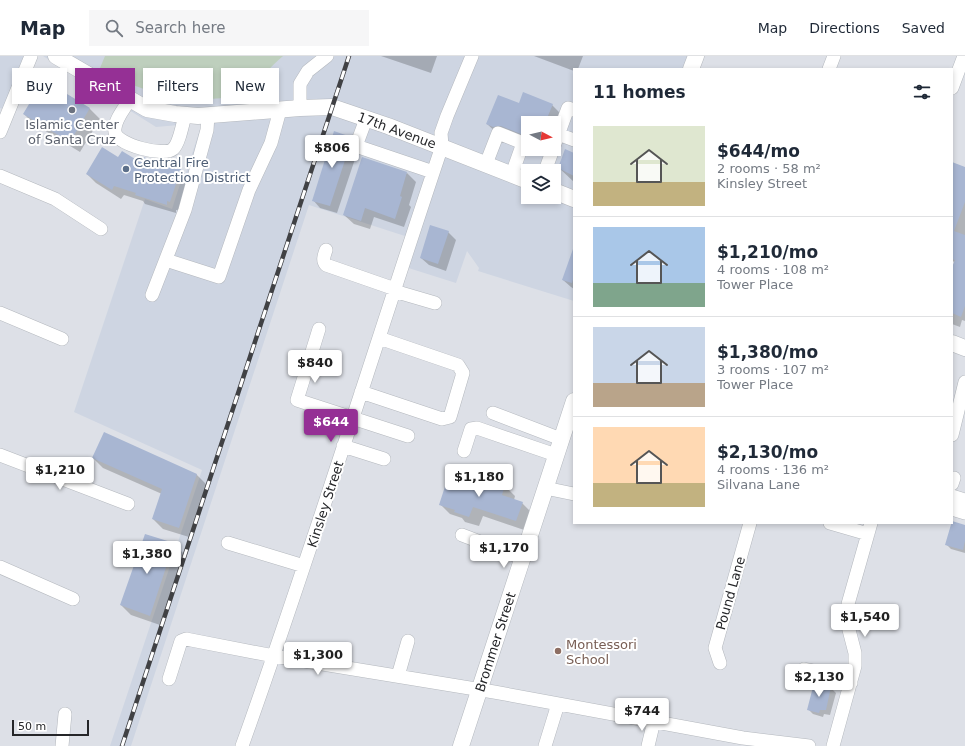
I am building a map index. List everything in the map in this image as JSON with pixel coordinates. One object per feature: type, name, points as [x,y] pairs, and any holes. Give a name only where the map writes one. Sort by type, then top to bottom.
[{"type":"main road","name":"17th Avenue","points":[[56,56],[77,68]]},
{"type":"main road","points":[[691,68],[696,56]]},
{"type":"main road","name":"17th Avenue","points":[[135,102],[147,109],[185,115],[208,115],[332,107],[442,146],[521,177]]},
{"type":"main road","points":[[561,194],[573,199]]},
{"type":"main road","name":"Brommer Street","points":[[461,746],[573,404]]},
{"type":"street","points":[[0,132],[31,56]]},
{"type":"street","points":[[300,108],[300,84],[308,71],[327,56]]},
{"type":"street","name":"17th Avenue","points":[[442,146],[441,133],[446,116],[472,56]]},
{"type":"street","points":[[829,68],[834,56]]},
{"type":"street","points":[[953,85],[964,56]]},
{"type":"street","points":[[127,104],[119,117],[114,130],[115,134],[118,138],[128,144],[146,150],[170,151],[174,149],[185,115]]},
{"type":"street","points":[[561,127],[568,108],[573,110]]},
{"type":"street","points":[[166,260],[219,277],[249,190],[272,142],[280,110]]},
{"type":"street","points":[[152,295],[185,210],[207,130],[208,115]]},
{"type":"street","points":[[366,118],[356,146],[433,172]]},
{"type":"street","points":[[486,164],[498,133],[523,143],[512,174]]},
{"type":"street","points":[[561,140],[573,140]]},
{"type":"street","name":"Kinsley Street","points":[[242,746],[304,566],[442,146]]},
{"type":"street","points":[[0,176],[55,199],[101,229]]},
{"type":"street","points":[[326,250],[323,262],[326,265],[394,292]]},
{"type":"street","points":[[334,277],[435,303]]},
{"type":"street","points":[[0,313],[62,339]]},
{"type":"street","points":[[319,329],[297,400],[408,436]]},
{"type":"street","points":[[361,392],[442,419],[450,417],[463,373],[458,365],[379,338]]},
{"type":"street","points":[[953,431],[965,382]]},
{"type":"street","points":[[493,413],[562,439]]},
{"type":"street","points":[[464,451],[471,429],[478,428],[556,455]]},
{"type":"street","points":[[343,446],[384,459]]},
{"type":"street","points":[[0,455],[128,504]]},
{"type":"street","points":[[545,488],[573,494]]},
{"type":"street","points":[[953,496],[965,500]]},
{"type":"street","points":[[953,509],[965,513]]},
{"type":"street","name":"Pound Lane","points":[[720,663],[715,648],[750,524]]},
{"type":"street","points":[[833,746],[856,660],[854,645],[848,626],[848,604],[869,529],[836,524]]},
{"type":"street","points":[[462,535],[522,558]]},
{"type":"street","points":[[228,543],[304,566]]},
{"type":"street","points":[[0,567],[73,599]]},
{"type":"street","points":[[169,679],[181,640],[186,639],[274,656],[480,690],[654,721],[742,742],[809,746]]},
{"type":"street","points":[[398,676],[408,641]]},
{"type":"street","points":[[804,669],[828,674],[851,683]]},
{"type":"street","points":[[545,746],[558,704]]},
{"type":"street","points":[[62,746],[66,714]]},
{"type":"street","points":[[648,746],[654,721]]},
{"type":"shaded area","points":[[0,56],[29,56],[24,68],[12,68],[12,98],[7,111],[0,108]]},
{"type":"shaded area","points":[[43,56],[698,56],[693,68],[573,68],[573,301],[478,271],[479,268],[467,251],[456,283],[399,265],[408,237],[309,205],[131,746],[110,746],[202,470],[74,412],[145,199],[172,209],[181,181],[183,182],[202,123],[156,127],[119,104],[135,104],[135,68],[75,68],[75,76],[67,71],[67,68],[62,68]]},
{"type":"green space","points":[[105,56],[283,56],[270,68],[221,68],[221,98],[213,99],[213,68],[143,68],[143,89],[135,86],[135,68],[100,68]]},
{"type":"building","points":[[523,92],[553,104],[548,116],[521,116],[521,134],[501,126],[493,127],[486,124],[498,95],[519,103]]},
{"type":"building","points":[[67,94],[75,99],[75,104],[83,104],[90,108],[70,142],[23,114],[29,104],[67,104]]},
{"type":"building","points":[[334,131],[351,137],[348,144],[349,148],[330,206],[312,201]]},
{"type":"building","points":[[102,147],[118,157],[122,151],[140,162],[143,157],[181,169],[170,202],[167,201],[167,205],[135,195],[136,193],[114,186],[112,190],[86,174]]},
{"type":"building","points":[[565,149],[573,153],[573,176],[561,170],[561,164],[559,164]]},
{"type":"building","points":[[362,157],[407,172],[400,196],[402,197],[395,219],[365,208],[361,221],[343,215]]},
{"type":"building","points":[[953,162],[965,167],[965,202],[954,231],[965,235],[965,306],[961,317],[953,313],[953,265],[955,260],[953,259]]},
{"type":"building","points":[[430,225],[449,231],[438,264],[420,258]]},
{"type":"building","points":[[573,249],[572,283],[562,280]]},
{"type":"building","points":[[104,432],[197,474],[179,528],[152,519],[162,489],[92,458]]},
{"type":"building","points":[[449,474],[481,485],[483,478],[505,485],[502,495],[523,502],[516,521],[473,507],[469,517],[454,512],[455,510],[439,505]]},
{"type":"building","points":[[953,521],[965,525],[965,541],[963,550],[945,545]]},
{"type":"building","points":[[145,534],[174,543],[150,616],[120,605]]},
{"type":"building","points":[[814,683],[831,687],[826,710],[820,710],[819,713],[807,710]]},
{"type":"railway","points":[[122,746],[349,56]]},
{"type":"place","name":"Islamic Center of Santa Cruz","points":[[72,110]]},
{"type":"place","name":"Central Fire Protection District","points":[[126,169]]},
{"type":"place","name":"Montessori School","points":[[558,651]]}]
